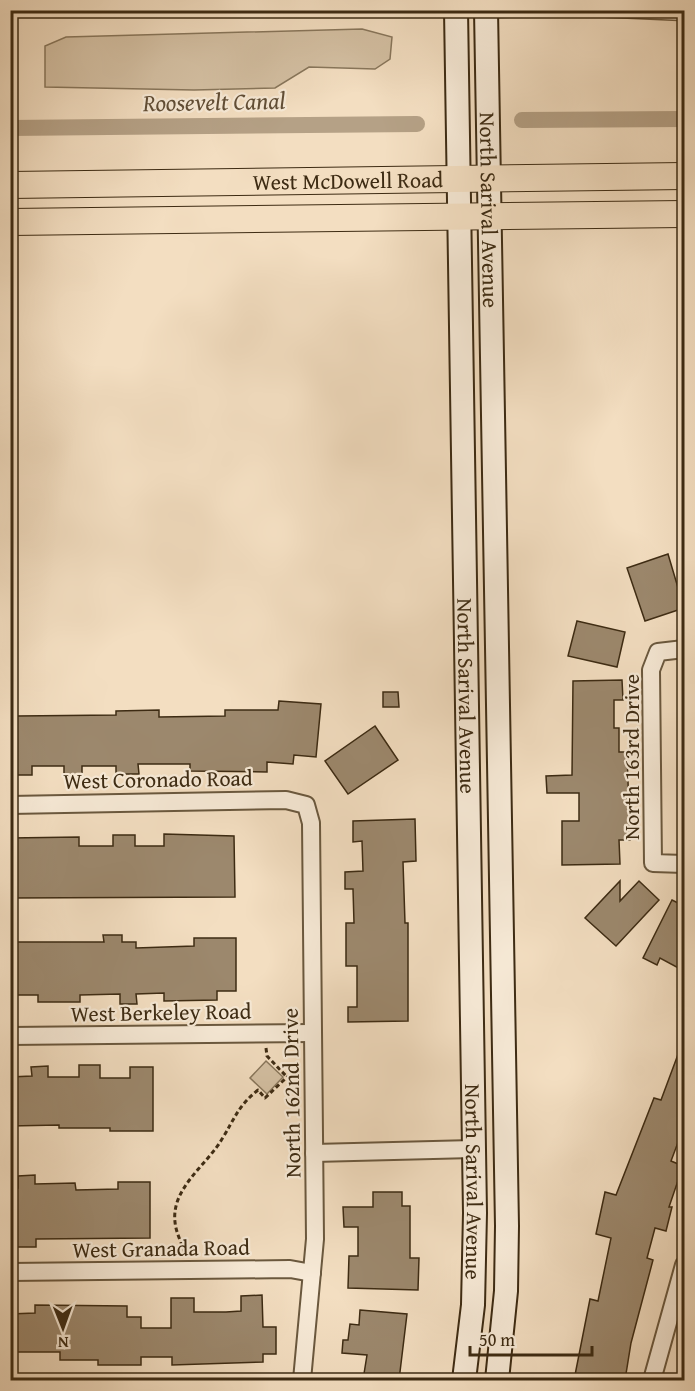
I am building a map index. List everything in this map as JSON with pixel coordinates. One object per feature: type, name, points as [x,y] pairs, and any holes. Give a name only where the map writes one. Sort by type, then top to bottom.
[{"type":"main road","name":"North Sarival Avenue","points":[[456,10],[473,1149],[473,1305],[464,1380]]},
{"type":"main road","name":"North Sarival Avenue","points":[[486,12],[507,1245],[497,1380]]},
{"type":"main road","name":"West McDowell Road","points":[[10,185],[684,176]]},
{"type":"main road","name":"West McDowell Road","points":[[10,222],[684,214]]},
{"type":"street","name":"North 163rd Drive","points":[[684,649],[658,652],[651,670],[652,863],[684,864]]},
{"type":"street","name":"West Coronado Road","points":[[10,805],[286,800],[306,805]]},
{"type":"street","name":"North 162nd Drive","points":[[302,1380],[315,1239],[311,823],[306,805]]},
{"type":"street","name":"West Berkeley Road","points":[[10,1036],[312,1033]]},
{"type":"street","points":[[314,1153],[473,1149]]},
{"type":"street","points":[[652,1380],[684,1265]]},
{"type":"street","name":"West Granada Road","points":[[10,1272],[290,1269],[312,1273]]},
{"type":"lane","points":[[486,12],[571,11],[684,16]]},
{"type":"path","points":[[266,1033],[267,1056],[288,1077],[312,1078]]},
{"type":"path","points":[[189,1270],[175,1223],[181,1195],[192,1175],[223,1138],[237,1110],[258,1090],[265,1098],[288,1077]]},
{"type":"shaded area","points":[[11,10],[229,10],[229,11],[11,16]]},
{"type":"shaded area","points":[[362,29],[392,37],[390,59],[375,69],[309,67],[275,88],[194,90],[45,87],[45,46],[66,37]]},
{"type":"shaded area","points":[[266,1061],[283,1077],[267,1094],[250,1078]]},
{"type":"building","points":[[668,554],[684,608],[645,621],[627,568]]},
{"type":"building","points":[[577,621],[625,632],[617,667],[568,656]]},
{"type":"building","points":[[622,680],[623,700],[614,700],[614,728],[619,728],[619,752],[627,752],[630,840],[619,840],[620,864],[562,865],[562,821],[579,821],[579,793],[547,793],[546,776],[572,775],[573,681]]},
{"type":"building","points":[[383,692],[398,692],[399,707],[383,707]]},
{"type":"building","points":[[279,701],[321,704],[316,757],[294,755],[293,764],[267,762],[267,772],[190,771],[190,764],[138,764],[139,774],[116,774],[116,766],[82,766],[82,776],[64,776],[64,766],[32,766],[32,775],[17,775],[17,716],[116,715],[116,711],[159,710],[159,717],[225,716],[225,710],[278,710]]},
{"type":"building","points":[[375,726],[398,760],[348,794],[325,761]]},
{"type":"building","points":[[415,819],[416,861],[403,862],[405,923],[408,923],[408,1021],[348,1022],[348,1007],[357,1007],[357,966],[346,966],[346,923],[354,923],[353,889],[345,889],[345,872],[363,871],[362,841],[353,842],[353,821]]},
{"type":"building","points":[[164,834],[234,836],[235,897],[10,898],[10,838],[79,837],[79,846],[113,846],[113,835],[135,835],[135,846],[164,846]]},
{"type":"building","points":[[620,881],[620,901],[639,881],[659,900],[616,946],[585,918]]},
{"type":"building","points":[[672,900],[684,906],[684,971],[660,958],[657,965],[643,958]]},
{"type":"building","points":[[103,935],[122,935],[122,942],[136,942],[136,948],[194,946],[194,938],[236,938],[236,991],[217,991],[217,1000],[164,1001],[164,993],[136,994],[137,1004],[120,1004],[120,994],[80,995],[80,1002],[38,1002],[38,995],[10,995],[10,942],[104,942]]},
{"type":"building","points":[[683,1041],[684,1139],[680,1137],[671,1161],[683,1166],[669,1207],[672,1207],[666,1231],[655,1228],[647,1258],[653,1260],[631,1343],[625,1380],[574,1380],[590,1299],[598,1301],[611,1238],[596,1234],[605,1192],[616,1195],[654,1098],[661,1100]]},
{"type":"building","points":[[79,1065],[100,1065],[100,1078],[130,1078],[130,1067],[153,1067],[153,1131],[59,1128],[59,1125],[10,1126],[10,1077],[32,1076],[31,1067],[48,1066],[48,1077],[79,1077]]},
{"type":"building","points":[[35,1175],[35,1184],[75,1183],[76,1190],[118,1189],[118,1182],[150,1182],[150,1238],[36,1239],[36,1247],[16,1247],[15,1216],[10,1216],[10,1188],[18,1188],[18,1176]]},
{"type":"building","points":[[373,1192],[402,1192],[402,1206],[410,1206],[410,1258],[419,1258],[418,1290],[348,1288],[349,1256],[358,1256],[358,1227],[344,1227],[343,1207],[373,1207]]},
{"type":"building","points":[[262,1295],[263,1327],[276,1327],[276,1354],[263,1354],[263,1362],[172,1365],[172,1357],[141,1357],[141,1365],[98,1365],[98,1360],[60,1360],[60,1352],[10,1352],[10,1314],[35,1313],[35,1305],[127,1306],[127,1317],[141,1317],[141,1328],[171,1328],[171,1298],[194,1298],[194,1312],[226,1312],[241,1311],[241,1296]]},
{"type":"building","points":[[360,1310],[407,1314],[399,1380],[363,1380],[367,1355],[342,1353],[343,1340],[348,1340],[350,1324],[359,1325]]},
{"type":"waterway","name":"Roosevelt Canal","points":[[522,120],[684,119]]},
{"type":"waterway","name":"Roosevelt Canal","points":[[10,128],[417,124]]}]
